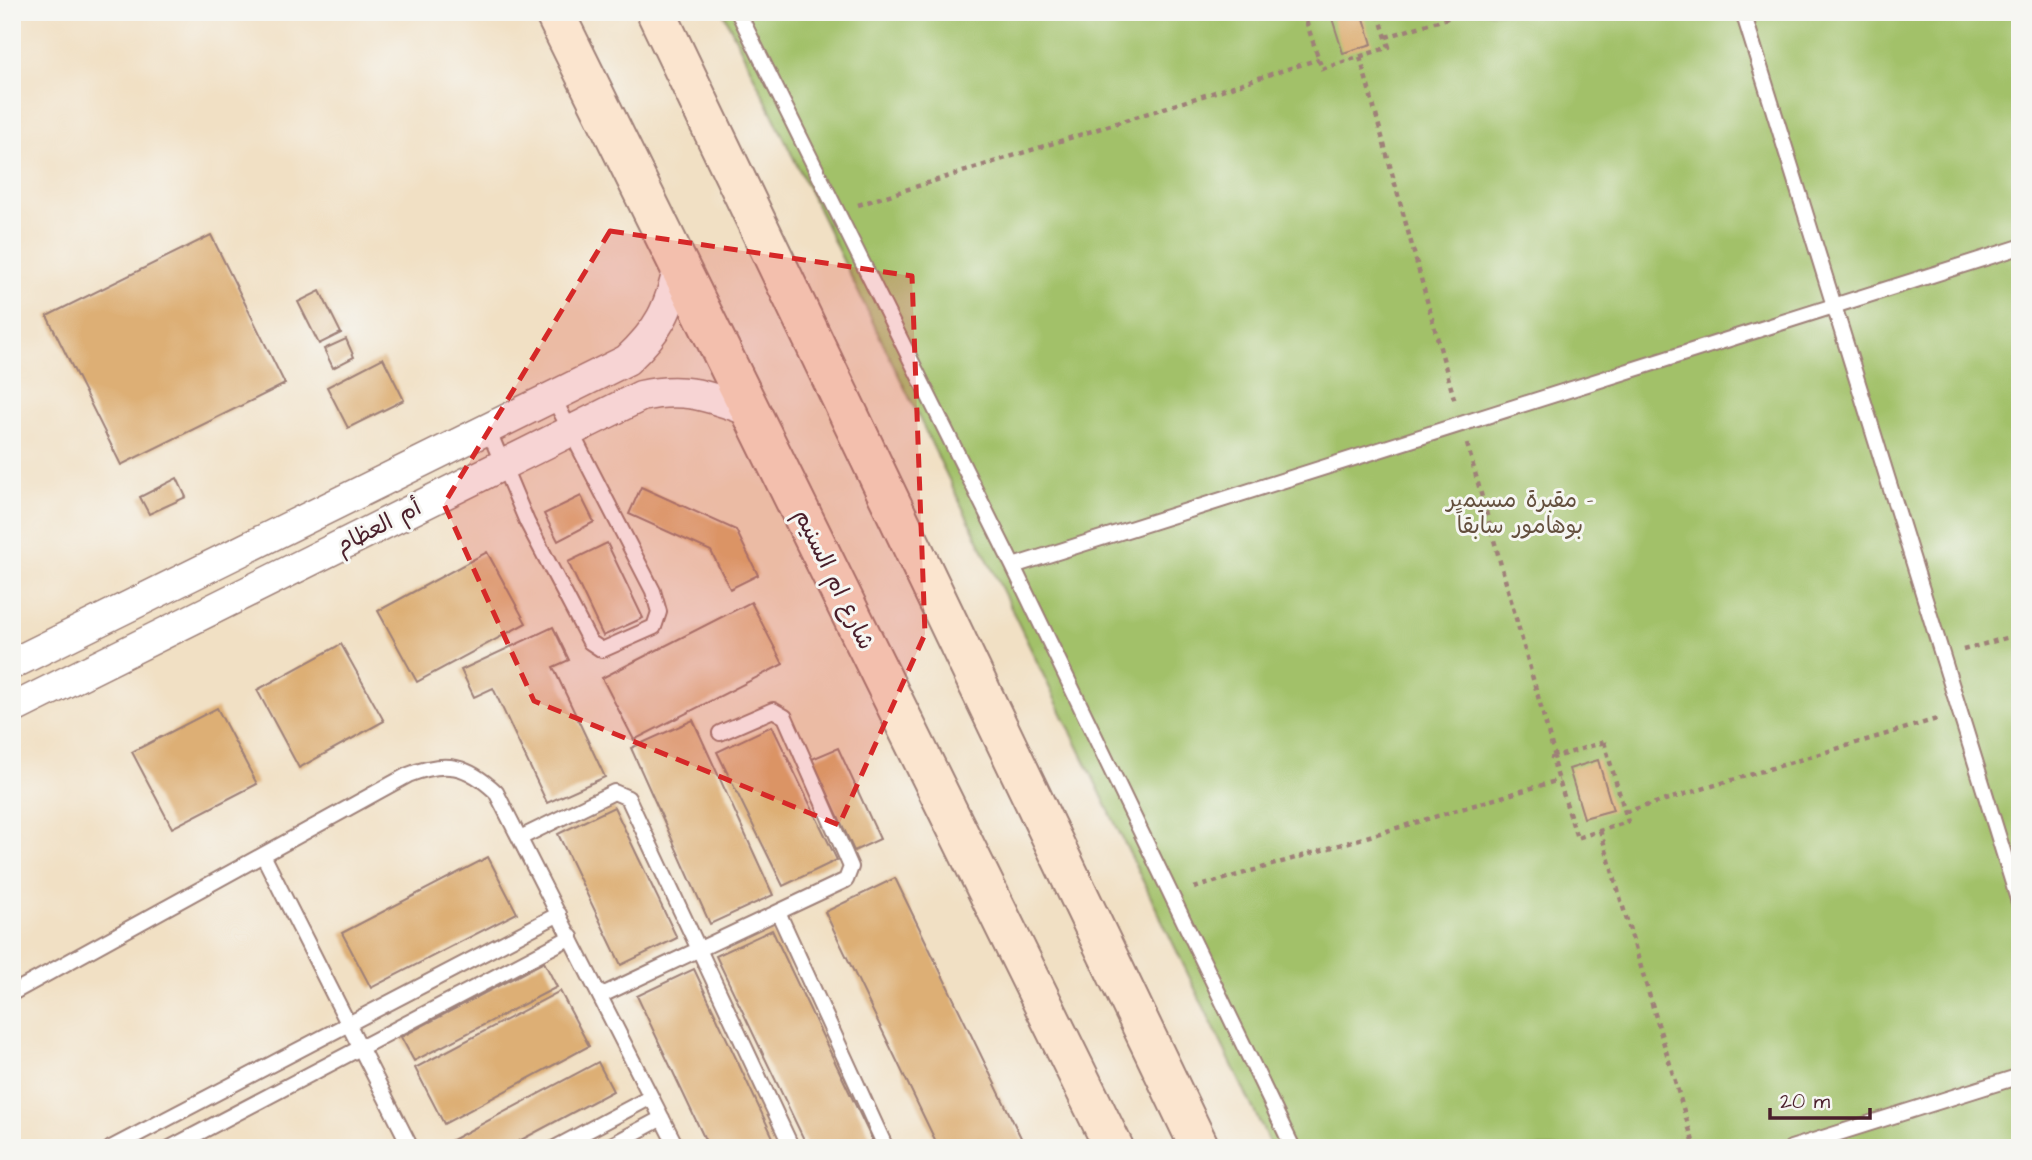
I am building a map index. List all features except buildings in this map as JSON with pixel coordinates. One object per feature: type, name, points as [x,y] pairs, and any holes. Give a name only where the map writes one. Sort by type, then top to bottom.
[{"type":"main road","name":"شارع ام السنيم","points":[[554,12],[1114,1148]]},
{"type":"main road","points":[[656,12],[1200,1148]]},
{"type":"street","name":"أم العظام","points":[[12,664],[627,360],[647,341],[669,307],[679,266]]},
{"type":"street","name":"أم العظام","points":[[12,709],[641,396],[668,390],[712,397],[752,412]]},
{"type":"lane","points":[[738,12],[1013,566],[1293,1148]]},
{"type":"lane","points":[[1742,12],[2020,906]]},
{"type":"lane","points":[[1013,566],[1833,304],[2020,247]]},
{"type":"lane","points":[[488,429],[527,522],[590,642],[602,650],[619,645],[654,627],[659,612],[653,591],[553,397]]},
{"type":"lane","points":[[600,996],[846,880],[851,867],[785,718],[779,711],[764,712],[720,733]]},
{"type":"lane","points":[[12,993],[264,857],[408,775],[431,766],[455,766],[478,775],[496,792],[677,1148]]},
{"type":"lane","points":[[520,838],[614,792],[624,795],[792,1148]]},
{"type":"lane","points":[[264,857],[411,1148]]},
{"type":"lane","points":[[778,912],[886,1148]]},
{"type":"lane","points":[[111,1148],[559,914]]},
{"type":"lane","points":[[170,1148],[360,1045],[570,937]]},
{"type":"lane","points":[[1791,1148],[2020,1076]]},
{"type":"lane","points":[[555,1148],[651,1097]]},
{"type":"lane","points":[[606,1148],[662,1118]]},
{"type":"path","points":[[1303,12],[1322,69],[1389,47],[1378,12]]},
{"type":"path","points":[[1386,37],[1467,12]]},
{"type":"path","points":[[2010,12],[2020,44]]},
{"type":"path","points":[[1360,57],[1555,757]]},
{"type":"path","points":[[837,211],[1319,59]]},
{"type":"path","points":[[1942,656],[2020,634]]},
{"type":"path","points":[[1625,812],[1960,713]]},
{"type":"path","points":[[1604,742],[1628,822],[1577,838],[1559,780],[1552,758],[1604,742]]},
{"type":"path","points":[[1172,895],[1559,780]]},
{"type":"path","points":[[1600,830],[1695,1148]]},
{"type":"highlighted area","points":[[610,231],[912,276],[925,634],[839,825],[534,701],[444,504]]},
{"type":"green space","name":"مقبرة مسيمير - بوهامور سابقاً","points":[[723,12],[2020,12],[2020,1148],[1272,1148]]}]
